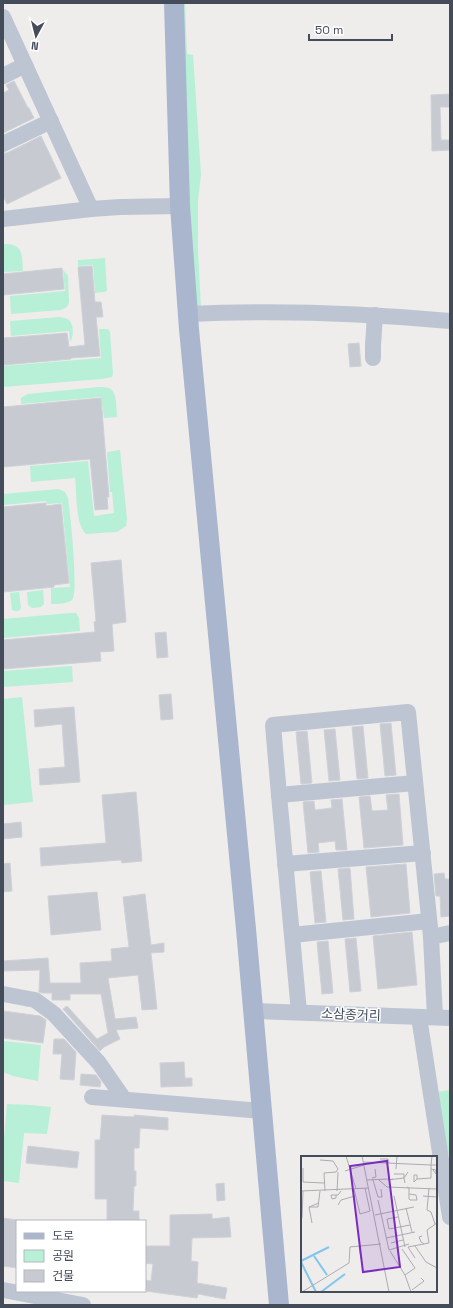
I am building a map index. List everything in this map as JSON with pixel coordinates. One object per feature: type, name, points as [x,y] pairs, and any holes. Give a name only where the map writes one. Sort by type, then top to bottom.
[{"type":"main road","points":[[174,3],[180,206],[188,314],[262,1111],[278,1305]]},
{"type":"street","points":[[3,17],[91,209]]},
{"type":"street","points":[[3,76],[25,65]]},
{"type":"street","points":[[3,144],[51,121]]},
{"type":"street","points":[[3,219],[91,209],[180,206]]},
{"type":"street","points":[[188,314],[333,312],[450,321]]},
{"type":"street","points":[[373,358],[375,315]]},
{"type":"street","points":[[299,1012],[274,725],[408,712],[431,937],[435,1017],[450,1217]]},
{"type":"street","points":[[279,795],[415,783]]},
{"type":"street","points":[[285,864],[423,853]]},
{"type":"street","points":[[292,935],[429,921]]},
{"type":"street","points":[[431,937],[450,934]]},
{"type":"street","points":[[3,994],[35,1000],[54,1014],[99,1063],[124,1099]]},
{"type":"street","name":"소삼종거리","points":[[252,1011],[435,1017]]},
{"type":"street","points":[[92,1096],[262,1111]]},
{"type":"street","points":[[3,1290],[83,1305]]},
{"type":"green space","points":[[179,3],[185,3],[187,54],[193,55],[201,174],[198,201],[198,250],[201,308],[196,308],[187,196]]},
{"type":"green space","points":[[3,244],[14,245],[18,248],[22,255],[23,271],[3,272]]},
{"type":"green space","points":[[105,258],[107,291],[95,293],[93,265],[78,266],[78,260]]},
{"type":"green space","points":[[63,270],[68,276],[69,302],[66,307],[61,310],[11,314],[10,296],[65,291]]},
{"type":"green space","points":[[59,317],[68,319],[72,324],[73,334],[70,342],[69,331],[11,336],[10,321]]},
{"type":"green space","points":[[99,329],[108,329],[110,332],[112,377],[3,387],[3,366],[101,358]]},
{"type":"green space","points":[[99,387],[109,388],[114,393],[117,417],[104,418],[101,397],[21,404],[21,398],[28,394]]},
{"type":"green space","points":[[120,450],[127,519],[126,526],[117,532],[86,534],[82,529],[78,516],[75,478],[31,482],[30,466],[88,461],[94,516],[114,513],[112,492],[110,492],[107,452]]},
{"type":"green space","points":[[59,489],[65,492],[68,498],[75,584],[72,600],[62,604],[51,604],[51,588],[70,587],[62,503],[47,504],[46,501],[3,505],[3,494]]},
{"type":"green space","points":[[43,590],[44,604],[41,607],[32,608],[28,605],[27,592]]},
{"type":"green space","points":[[19,592],[21,608],[19,611],[15,611],[12,610],[10,593]]},
{"type":"green space","points":[[76,613],[79,618],[80,631],[3,638],[3,619]]},
{"type":"green space","points":[[72,666],[73,682],[3,687],[3,671]]},
{"type":"green space","points":[[22,697],[33,802],[3,805],[3,699]]},
{"type":"green space","points":[[3,1041],[41,1045],[38,1081],[13,1076],[3,1072]]},
{"type":"green space","points":[[450,1090],[450,1154],[448,1154],[437,1092]]},
{"type":"green space","points":[[7,1104],[51,1107],[47,1134],[24,1133],[19,1183],[3,1181],[3,1149]]},
{"type":"building","points":[[14,81],[34,118],[3,133],[3,93],[9,90],[6,85]]},
{"type":"building","points":[[450,94],[450,107],[440,107],[441,140],[450,140],[450,150],[432,151],[431,95]]},
{"type":"building","points":[[41,136],[61,178],[7,204],[3,196],[3,153],[7,153]]},
{"type":"building","points":[[92,266],[95,302],[101,302],[103,317],[96,317],[100,356],[3,365],[3,338],[67,333],[69,347],[85,345],[78,267]]},
{"type":"building","points":[[62,268],[64,289],[3,295],[3,274]]},
{"type":"building","points":[[359,343],[361,366],[350,367],[348,344]]},
{"type":"building","points":[[101,398],[109,497],[107,497],[108,509],[95,510],[90,459],[3,467],[3,407]]},
{"type":"building","points":[[46,503],[46,506],[61,504],[69,583],[54,585],[54,587],[3,592],[3,507]]},
{"type":"building","points":[[121,560],[126,622],[112,624],[114,651],[100,652],[101,661],[3,669],[3,640],[95,632],[94,622],[96,621],[91,563]]},
{"type":"building","points":[[166,632],[168,657],[157,658],[155,633]]},
{"type":"building","points":[[171,694],[173,719],[161,720],[159,695]]},
{"type":"building","points":[[74,707],[80,782],[40,785],[39,769],[65,767],[62,724],[35,727],[34,710]]},
{"type":"building","points":[[391,723],[396,775],[385,776],[380,724]]},
{"type":"building","points":[[363,726],[368,778],[357,779],[352,727]]},
{"type":"building","points":[[335,729],[340,780],[329,781],[324,730]]},
{"type":"building","points":[[307,731],[312,783],[301,784],[296,732]]},
{"type":"building","points":[[136,792],[142,861],[122,863],[121,860],[41,866],[40,848],[106,843],[102,795]]},
{"type":"building","points":[[399,794],[403,845],[364,848],[359,797],[370,796],[372,811],[388,810],[386,795]]},
{"type":"building","points":[[342,799],[347,850],[336,850],[335,841],[318,843],[319,852],[308,853],[303,802],[314,801],[315,810],[332,808],[331,800]]},
{"type":"building","points":[[21,822],[22,837],[3,839],[3,824]]},
{"type":"building","points":[[10,863],[12,891],[3,892],[3,864]]},
{"type":"building","points":[[406,864],[410,913],[371,917],[366,867]]},
{"type":"building","points":[[350,868],[354,919],[343,920],[338,869]]},
{"type":"building","points":[[321,871],[326,922],[315,923],[310,872]]},
{"type":"building","points":[[444,873],[445,879],[450,879],[450,916],[441,917],[440,896],[436,896],[434,874]]},
{"type":"building","points":[[97,892],[101,930],[51,935],[48,896]]},
{"type":"building","points":[[145,894],[151,945],[164,943],[164,952],[151,953],[157,1009],[142,1010],[138,975],[108,978],[115,1019],[136,1017],[138,1028],[116,1030],[120,1039],[104,1047],[100,1051],[63,1009],[67,1006],[97,1039],[108,1033],[101,994],[70,994],[70,1000],[52,1000],[52,993],[39,992],[40,970],[3,971],[3,961],[48,958],[50,983],[81,983],[80,963],[112,961],[111,949],[129,947],[123,897]]},
{"type":"building","points":[[412,932],[417,985],[378,989],[373,936]]},
{"type":"building","points":[[356,938],[361,991],[350,992],[345,939]]},
{"type":"building","points":[[328,941],[333,993],[322,994],[317,942]]},
{"type":"building","points":[[3,1011],[40,1016],[46,1020],[43,1043],[3,1038]]},
{"type":"building","points":[[54,1039],[64,1039],[76,1052],[74,1080],[60,1079],[62,1054],[53,1054]]},
{"type":"building","points":[[184,1062],[185,1078],[192,1078],[192,1086],[161,1087],[160,1063]]},
{"type":"building","points":[[81,1074],[96,1075],[101,1082],[100,1087],[80,1085]]},
{"type":"building","points":[[102,1115],[134,1117],[134,1115],[168,1118],[168,1130],[140,1128],[139,1148],[134,1148],[134,1171],[136,1171],[136,1186],[134,1186],[133,1211],[139,1211],[139,1220],[107,1220],[107,1199],[95,1199],[95,1140],[100,1140]]},
{"type":"building","points":[[28,1146],[79,1152],[77,1168],[26,1163]]},
{"type":"building","points":[[224,1183],[225,1200],[217,1201],[216,1184]]},
{"type":"building","points":[[212,1214],[212,1219],[229,1217],[231,1237],[192,1238],[191,1261],[198,1262],[197,1283],[227,1288],[225,1299],[198,1294],[197,1298],[146,1291],[146,1280],[151,1281],[153,1264],[146,1263],[146,1246],[170,1246],[170,1215]]},
{"type":"building","points":[[3,1218],[17,1220],[16,1268],[3,1266]]}]
